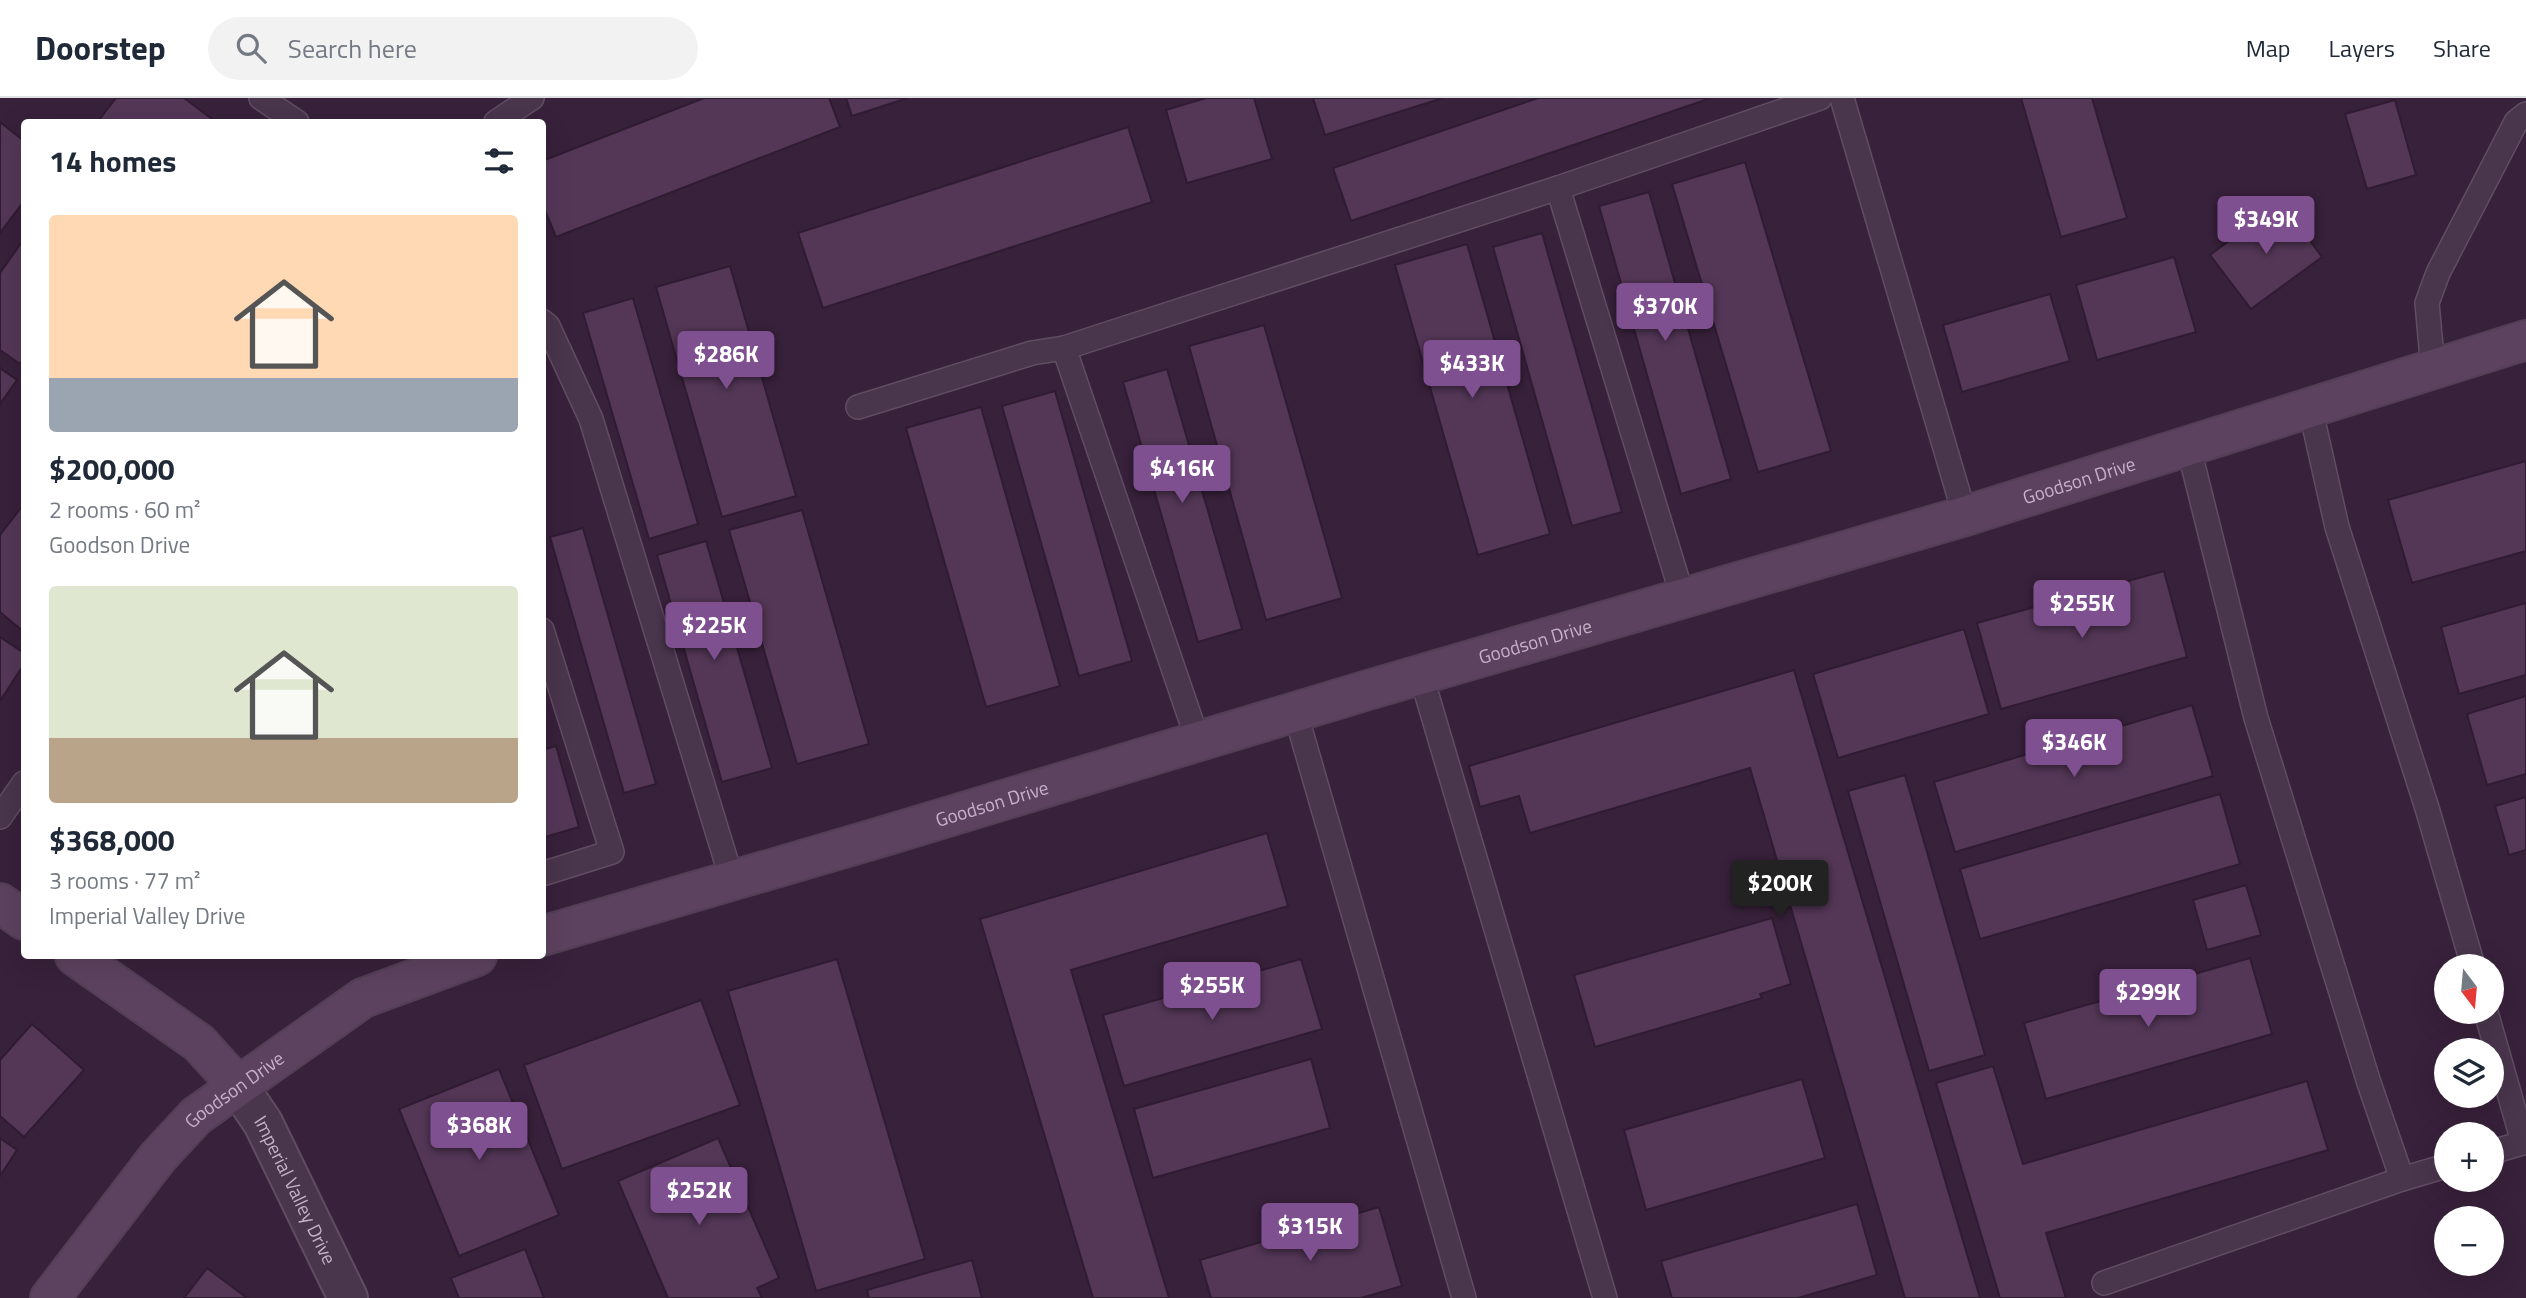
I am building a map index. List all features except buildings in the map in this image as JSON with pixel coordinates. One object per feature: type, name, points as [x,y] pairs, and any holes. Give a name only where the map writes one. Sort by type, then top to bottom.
[{"type":"street","name":"Goodson Drive","points":[[546,935],[1965,516],[2526,340]]},
{"type":"street","points":[[0,903],[21,918]]},
{"type":"street","name":"Imperial Valley Drive","points":[[79,959],[199,1043],[238,1086],[263,1123],[348,1298]]},
{"type":"street","name":"Goodson Drive","points":[[50,1298],[158,1157],[196,1116],[363,998],[469,959]]},
{"type":"lane","points":[[261,98],[292,119]]},
{"type":"lane","points":[[500,119],[532,98]]},
{"type":"lane","points":[[858,407],[1032,354],[1064,348],[1558,188],[1820,98]]},
{"type":"lane","points":[[1842,98],[1965,516]]},
{"type":"lane","points":[[2433,369],[2427,303],[2430,293],[2516,122],[2526,114]]},
{"type":"lane","points":[[1558,188],[1683,598]]},
{"type":"lane","points":[[546,324],[591,419],[732,880]]},
{"type":"lane","points":[[1064,348],[1198,741]]},
{"type":"lane","points":[[2310,407],[2337,527],[2427,808],[2470,954]]},
{"type":"lane","points":[[2188,445],[2256,718],[2369,1083],[2402,1180]]},
{"type":"lane","points":[[546,643],[612,852],[546,873]]},
{"type":"lane","points":[[1421,675],[1605,1298]]},
{"type":"lane","points":[[1295,712],[1464,1298]]},
{"type":"lane","points":[[0,817],[21,787]]},
{"type":"lane","points":[[2490,1024],[2525,1142],[2504,1148]]},
{"type":"lane","points":[[2104,1283],[2434,1170]]}]
